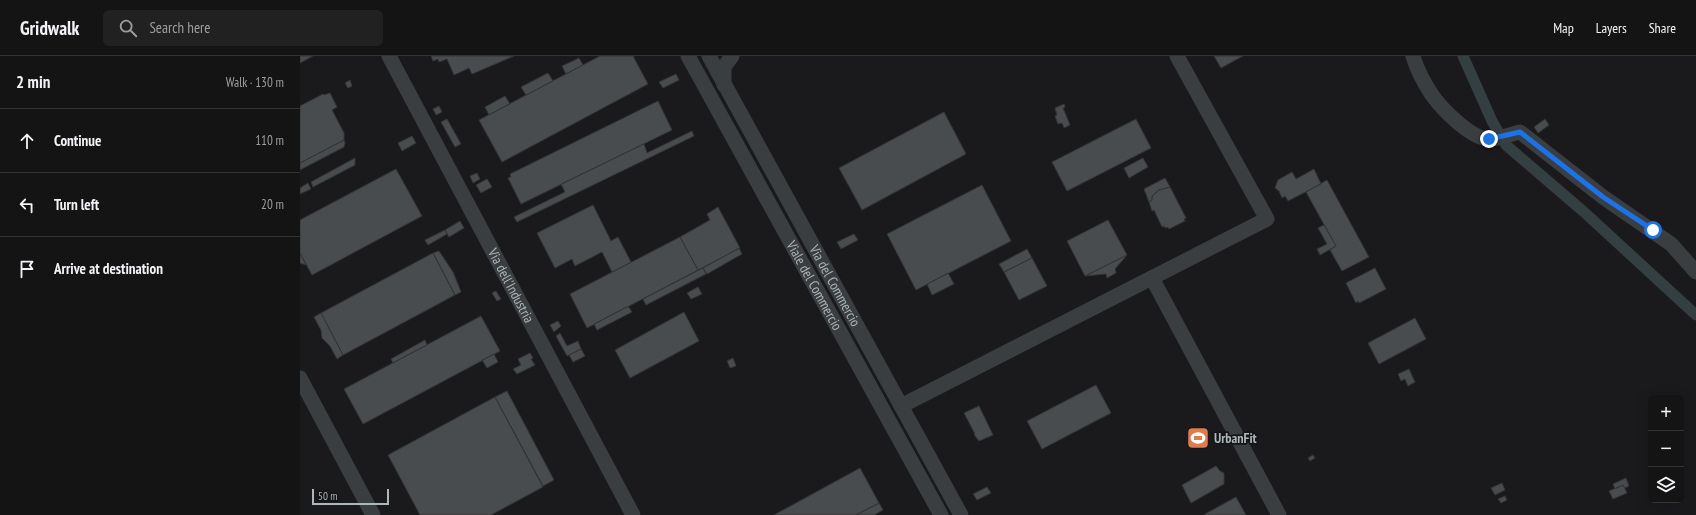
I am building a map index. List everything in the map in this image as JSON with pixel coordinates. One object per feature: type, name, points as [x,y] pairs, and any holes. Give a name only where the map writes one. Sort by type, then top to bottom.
[{"type":"street","name":"Via dell'Industria","points":[[389,56],[633,515]]},
{"type":"street","name":"Viale del Commercio","points":[[688,56],[941,515]]},
{"type":"street","points":[[701,79],[708,56]]},
{"type":"street","name":"Via del Commercio","points":[[708,56],[961,515]]},
{"type":"street","points":[[724,84],[724,66],[732,56]]},
{"type":"street","points":[[901,406],[1267,219],[1177,56]]},
{"type":"street","points":[[1413,56],[1421,77],[1433,96],[1455,119],[1473,134],[1489,139],[1520,132],[1603,197],[1653,230],[1671,244],[1696,272]]},
{"type":"street","points":[[1152,278],[1279,515]]},
{"type":"street","points":[[300,378],[373,515]]},
{"type":"building","points":[[300,56],[313,56],[300,63]]},
{"type":"building","points":[[431,56],[514,56],[472,74],[469,68],[454,75],[447,59],[439,62],[438,59],[433,61]]},
{"type":"building","points":[[600,56],[633,56],[648,84],[502,162],[479,120]]},
{"type":"building","points":[[1214,56],[1243,56],[1221,68]]},
{"type":"building","points":[[579,58],[583,65],[566,74],[562,66]]},
{"type":"building","points":[[548,73],[553,81],[526,95],[521,87]]},
{"type":"building","points":[[676,74],[679,80],[663,88],[659,82]]},
{"type":"building","points":[[350,80],[352,86],[348,88],[345,83]]},
{"type":"building","points":[[330,93],[337,107],[332,110],[344,133],[344,140],[300,163],[300,106],[323,94]]},
{"type":"building","points":[[505,96],[510,104],[489,115],[485,107]]},
{"type":"building","points":[[658,101],[672,130],[521,204],[508,178],[511,177],[510,174]]},
{"type":"building","points":[[1064,104],[1065,107],[1063,108],[1070,125],[1064,128],[1062,123],[1058,124],[1055,116],[1057,115],[1055,108]]},
{"type":"building","points":[[439,106],[442,112],[436,115],[433,109]]},
{"type":"building","points":[[944,112],[966,154],[862,210],[839,168]]},
{"type":"building","points":[[447,119],[461,144],[455,147],[441,122]]},
{"type":"building","points":[[1136,119],[1151,148],[1067,191],[1052,162]]},
{"type":"building","points":[[1545,119],[1549,125],[1538,133],[1534,127]]},
{"type":"building","points":[[692,131],[694,136],[517,222],[514,217],[565,192],[561,184],[644,144],[647,153]]},
{"type":"building","points":[[412,136],[416,143],[402,151],[398,143]]},
{"type":"building","points":[[344,140],[344,147],[300,170],[300,163]]},
{"type":"building","points":[[355,158],[355,165],[313,187],[311,182]]},
{"type":"building","points":[[1143,158],[1148,167],[1129,178],[1124,168]]},
{"type":"building","points":[[396,169],[422,216],[312,275],[300,253],[300,220]]},
{"type":"building","points":[[1314,169],[1321,184],[1288,201],[1285,196],[1282,198],[1279,191],[1275,188],[1278,180],[1292,172],[1296,179]]},
{"type":"building","points":[[477,173],[480,179],[473,183],[470,176]]},
{"type":"building","points":[[1165,178],[1170,187],[1159,190],[1152,196],[1152,200],[1149,202],[1144,189]]},
{"type":"building","points":[[487,179],[492,187],[481,193],[476,185]]},
{"type":"building","points":[[1327,180],[1369,257],[1342,271],[1330,250],[1336,246],[1306,192]]},
{"type":"building","points":[[308,183],[311,189],[300,194],[300,188]]},
{"type":"building","points":[[982,185],[1011,241],[916,290],[887,234]]},
{"type":"building","points":[[1170,187],[1186,218],[1184,219],[1185,221],[1169,229],[1168,227],[1162,227],[1154,210],[1152,211],[1149,202],[1152,200],[1152,196],[1159,190]]},
{"type":"building","points":[[593,205],[611,241],[618,237],[631,262],[612,272],[602,252],[575,266],[572,259],[555,268],[537,233]]},
{"type":"building","points":[[718,207],[740,248],[698,270],[680,237],[710,220],[707,214]]},
{"type":"building","points":[[1108,220],[1127,255],[1085,276],[1067,241]]},
{"type":"building","points":[[460,221],[464,228],[449,237],[445,230]]},
{"type":"building","points":[[1324,225],[1336,246],[1320,255],[1317,249],[1327,244],[1318,228]]},
{"type":"building","points":[[445,230],[447,234],[428,245],[425,240]]},
{"type":"building","points":[[854,234],[858,240],[841,249],[837,242]]},
{"type":"building","points":[[680,237],[698,270],[587,328],[570,294]]},
{"type":"building","points":[[739,248],[742,254],[707,274],[703,268]]},
{"type":"building","points":[[1027,249],[1032,258],[1004,272],[999,264]]},
{"type":"building","points":[[439,251],[453,272],[461,292],[455,295],[433,253]]},
{"type":"building","points":[[300,253],[306,265],[300,263]]},
{"type":"building","points":[[433,253],[455,295],[343,355],[321,313]]},
{"type":"building","points":[[1127,255],[1115,269],[1116,273],[1107,278],[1106,274],[1085,276]]},
{"type":"building","points":[[1032,258],[1047,286],[1019,300],[1004,272]]},
{"type":"building","points":[[703,268],[706,274],[646,305],[643,299]]},
{"type":"building","points":[[1375,268],[1386,289],[1359,303],[1358,301],[1356,303],[1346,283]]},
{"type":"building","points":[[948,273],[954,284],[932,295],[927,284]]},
{"type":"building","points":[[698,287],[702,294],[691,299],[687,293]]},
{"type":"building","points":[[496,291],[501,299],[497,301],[492,293]]},
{"type":"building","points":[[628,306],[632,312],[597,330],[594,324]]},
{"type":"building","points":[[684,312],[699,341],[630,378],[615,350]]},
{"type":"building","points":[[321,313],[343,355],[337,359],[330,346],[322,338],[321,330],[314,317]]},
{"type":"building","points":[[481,316],[500,351],[363,424],[344,389]]},
{"type":"building","points":[[1415,318],[1426,339],[1379,364],[1368,343]]},
{"type":"building","points":[[558,321],[561,326],[554,332],[550,325]]},
{"type":"building","points":[[560,333],[567,346],[578,341],[581,349],[567,356],[556,336]]},
{"type":"building","points":[[425,340],[427,345],[393,363],[391,359]]},
{"type":"building","points":[[581,349],[585,356],[573,362],[569,355]]},
{"type":"building","points":[[530,353],[533,358],[531,359],[535,365],[517,374],[513,369],[521,365],[518,359]]},
{"type":"building","points":[[494,354],[498,362],[487,368],[482,360]]},
{"type":"building","points":[[733,358],[736,366],[730,368],[727,361]]},
{"type":"building","points":[[1409,369],[1415,382],[1408,386],[1405,379],[1401,381],[1398,374]]},
{"type":"building","points":[[1096,385],[1111,413],[1042,449],[1027,421]]},
{"type":"building","points":[[507,391],[554,480],[543,486],[495,397]]},
{"type":"building","points":[[495,397],[543,487],[491,515],[420,515],[388,455]]},
{"type":"building","points":[[979,406],[993,435],[979,441],[964,413]]},
{"type":"building","points":[[1313,455],[1315,458],[1310,461],[1308,458]]},
{"type":"building","points":[[1216,466],[1224,473],[1224,484],[1191,503],[1182,485]]},
{"type":"building","points":[[860,468],[879,503],[856,515],[774,515]]},
{"type":"building","points":[[1626,478],[1629,486],[1625,488],[1623,485],[1615,489],[1613,484]]},
{"type":"building","points":[[1502,483],[1505,490],[1495,495],[1491,488]]},
{"type":"building","points":[[1623,485],[1627,493],[1613,499],[1609,491]]},
{"type":"building","points":[[987,487],[991,493],[977,500],[973,494]]},
{"type":"building","points":[[1505,496],[1507,500],[1501,503],[1498,499]]},
{"type":"building","points":[[1236,497],[1246,515],[1205,515],[1205,514]]},
{"type":"building","points":[[879,503],[883,510],[874,515],[856,515]]},
{"type":"waterway","points":[[1463,56],[1492,121],[1506,145],[1584,212],[1696,315]]},
{"type":"place","name":"UrbanFit","points":[[1198,438]]},
{"type":"route","points":[[1489,139],[1520,132],[1603,197],[1653,230]]}]
